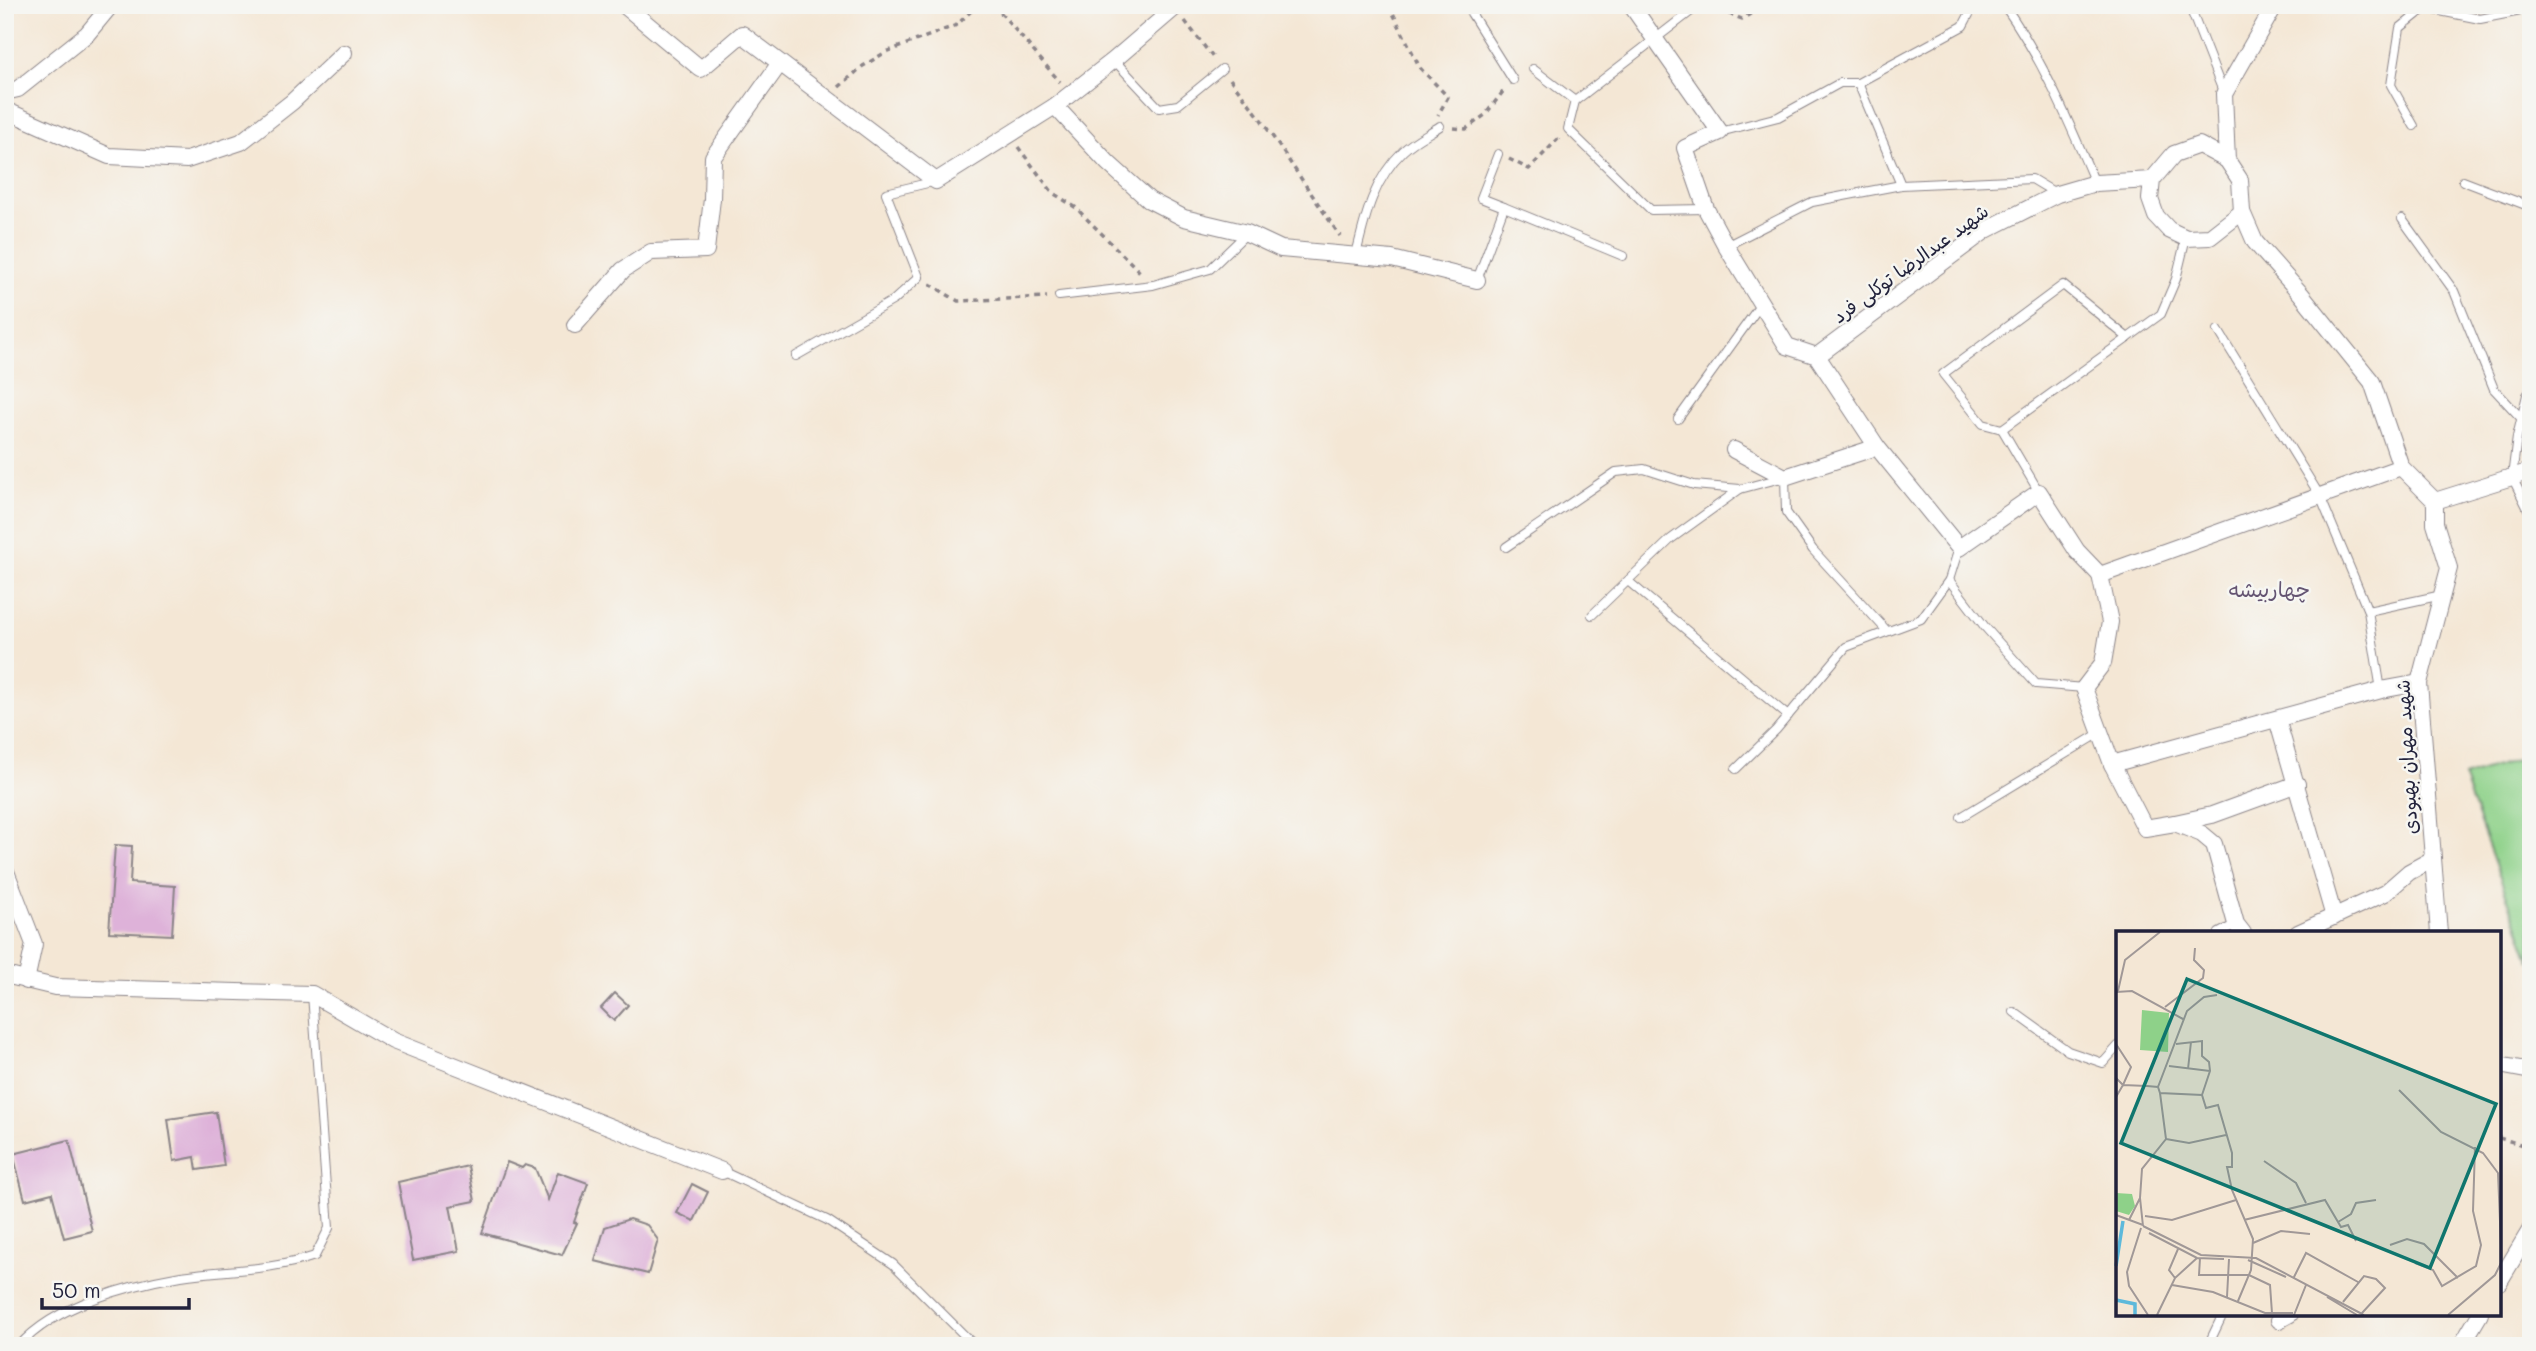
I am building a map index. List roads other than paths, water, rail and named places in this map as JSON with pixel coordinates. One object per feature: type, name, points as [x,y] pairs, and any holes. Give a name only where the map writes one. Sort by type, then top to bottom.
[{"type":"street","points":[[5,92],[18,89],[87,34],[111,5]]},
{"type":"street","points":[[624,5],[701,69],[742,34],[936,181],[1055,106],[1177,7]]},
{"type":"street","points":[[1631,5],[1720,132],[1685,148],[1706,209],[1787,346],[1816,356],[1877,447],[1959,548],[2039,492],[2077,551],[2100,575],[2110,622],[2103,663],[2084,688],[2112,764],[2145,828],[2212,814],[2297,784]]},
{"type":"street","points":[[2227,160],[2224,94],[2275,5]]},
{"type":"street","points":[[5,110],[109,156],[187,160],[241,142],[292,102],[344,53]]},
{"type":"street","points":[[575,325],[623,270],[651,252],[706,250],[712,199],[713,157],[780,63]]},
{"type":"street","points":[[1055,106],[1108,163],[1149,200],[1184,218],[1247,233],[1282,250],[1392,259],[1477,280]]},
{"type":"street","points":[[2242,212],[2210,237],[2186,238],[2169,230],[2156,216],[2150,199],[2152,180],[2174,154],[2199,145],[2227,160],[2240,180],[2242,212],[2255,242],[2372,382],[2401,467],[2435,501],[2531,471]]},
{"type":"street","name":"شهید عبدالرضا توکلی فرد","points":[[1816,356],[1986,230],[2057,194],[2095,183],[2152,180]]},
{"type":"street","points":[[1734,450],[1785,477],[1877,447]]},
{"type":"street","points":[[2100,575],[2401,467]]},
{"type":"street","name":"شهید مهران بهبودی","points":[[2435,501],[2435,523],[2449,568],[2419,683],[2438,931]]},
{"type":"street","points":[[2112,764],[2419,683]]},
{"type":"street","points":[[2277,719],[2334,917]]},
{"type":"street","points":[[2175,823],[2202,834],[2214,844],[2240,929]]},
{"type":"street","points":[[2302,931],[2385,893],[2409,872],[2433,859]]},
{"type":"street","points":[[5,869],[34,944],[26,981]]},
{"type":"street","points":[[5,975],[55,987],[312,994],[393,1041],[722,1171]]},
{"type":"street","points":[[2501,1065],[2531,1071]]},
{"type":"street","points":[[2501,1279],[2531,1229]]},
{"type":"street","points":[[2461,1346],[2479,1316]]},
{"type":"lane","points":[[1466,5],[1513,80]]},
{"type":"lane","points":[[1699,5],[1575,101],[1567,129],[1651,210],[1706,209]]},
{"type":"lane","points":[[1720,132],[1778,117],[1840,83],[1858,83],[1963,26],[1974,5]]},
{"type":"lane","points":[[2004,5],[2066,115],[2095,183]]},
{"type":"lane","points":[[2189,5],[2224,94]]},
{"type":"lane","points":[[2414,126],[2391,85],[2400,28],[2425,8],[2480,19],[2526,10]]},
{"type":"lane","points":[[1114,60],[1159,108],[1178,105],[1222,69]]},
{"type":"lane","points":[[1533,69],[1575,101]]},
{"type":"lane","points":[[1858,83],[1901,185]]},
{"type":"lane","points":[[1355,256],[1367,206],[1381,177],[1404,149],[1440,126]]},
{"type":"lane","points":[[1498,154],[1482,198],[1623,256]]},
{"type":"lane","points":[[1726,246],[1812,202],[1901,185],[2032,179],[2057,194]]},
{"type":"lane","points":[[796,356],[894,300],[919,277],[886,193],[936,181]]},
{"type":"lane","points":[[2463,181],[2531,207]]},
{"type":"lane","points":[[1477,280],[1504,207]]},
{"type":"lane","points":[[2402,219],[2454,292],[2494,389],[2521,418]]},
{"type":"lane","points":[[1059,296],[1153,285],[1210,269],[1247,233]]},
{"type":"lane","points":[[2003,429],[2161,314],[2176,279],[2186,238]]},
{"type":"lane","points":[[2039,492],[2003,429],[1983,424],[1943,374],[2063,285],[2128,338]]},
{"type":"lane","points":[[1678,419],[1761,304]]},
{"type":"lane","points":[[2218,330],[2320,496],[2368,611],[2381,691]]},
{"type":"lane","points":[[2531,390],[2526,395],[2512,477],[2531,515]]},
{"type":"lane","points":[[1506,547],[1616,472],[1644,469],[1694,485],[1740,489],[1785,477],[1786,512],[1813,551],[1887,631]]},
{"type":"lane","points":[[1592,615],[1671,539],[1740,489]]},
{"type":"lane","points":[[1736,769],[1788,716],[1846,647],[1921,619],[1949,580],[1959,548]]},
{"type":"lane","points":[[1949,580],[2036,684],[2084,688]]},
{"type":"lane","points":[[1628,581],[1788,716]]},
{"type":"lane","points":[[2368,611],[2442,595]]},
{"type":"lane","points":[[1961,817],[2100,733]]},
{"type":"lane","points":[[19,1346],[62,1312],[108,1295],[180,1277],[288,1265],[314,1256],[329,1228],[312,994]]},
{"type":"lane","points":[[2014,1012],[2068,1051],[2103,1063],[2116,1048]]},
{"type":"lane","points":[[722,1171],[827,1220],[893,1264],[975,1346]]},
{"type":"lane","points":[[2210,1346],[2223,1316]]},
{"type":"district","name":"چهاربیشه","points":[[2269,588]]}]
